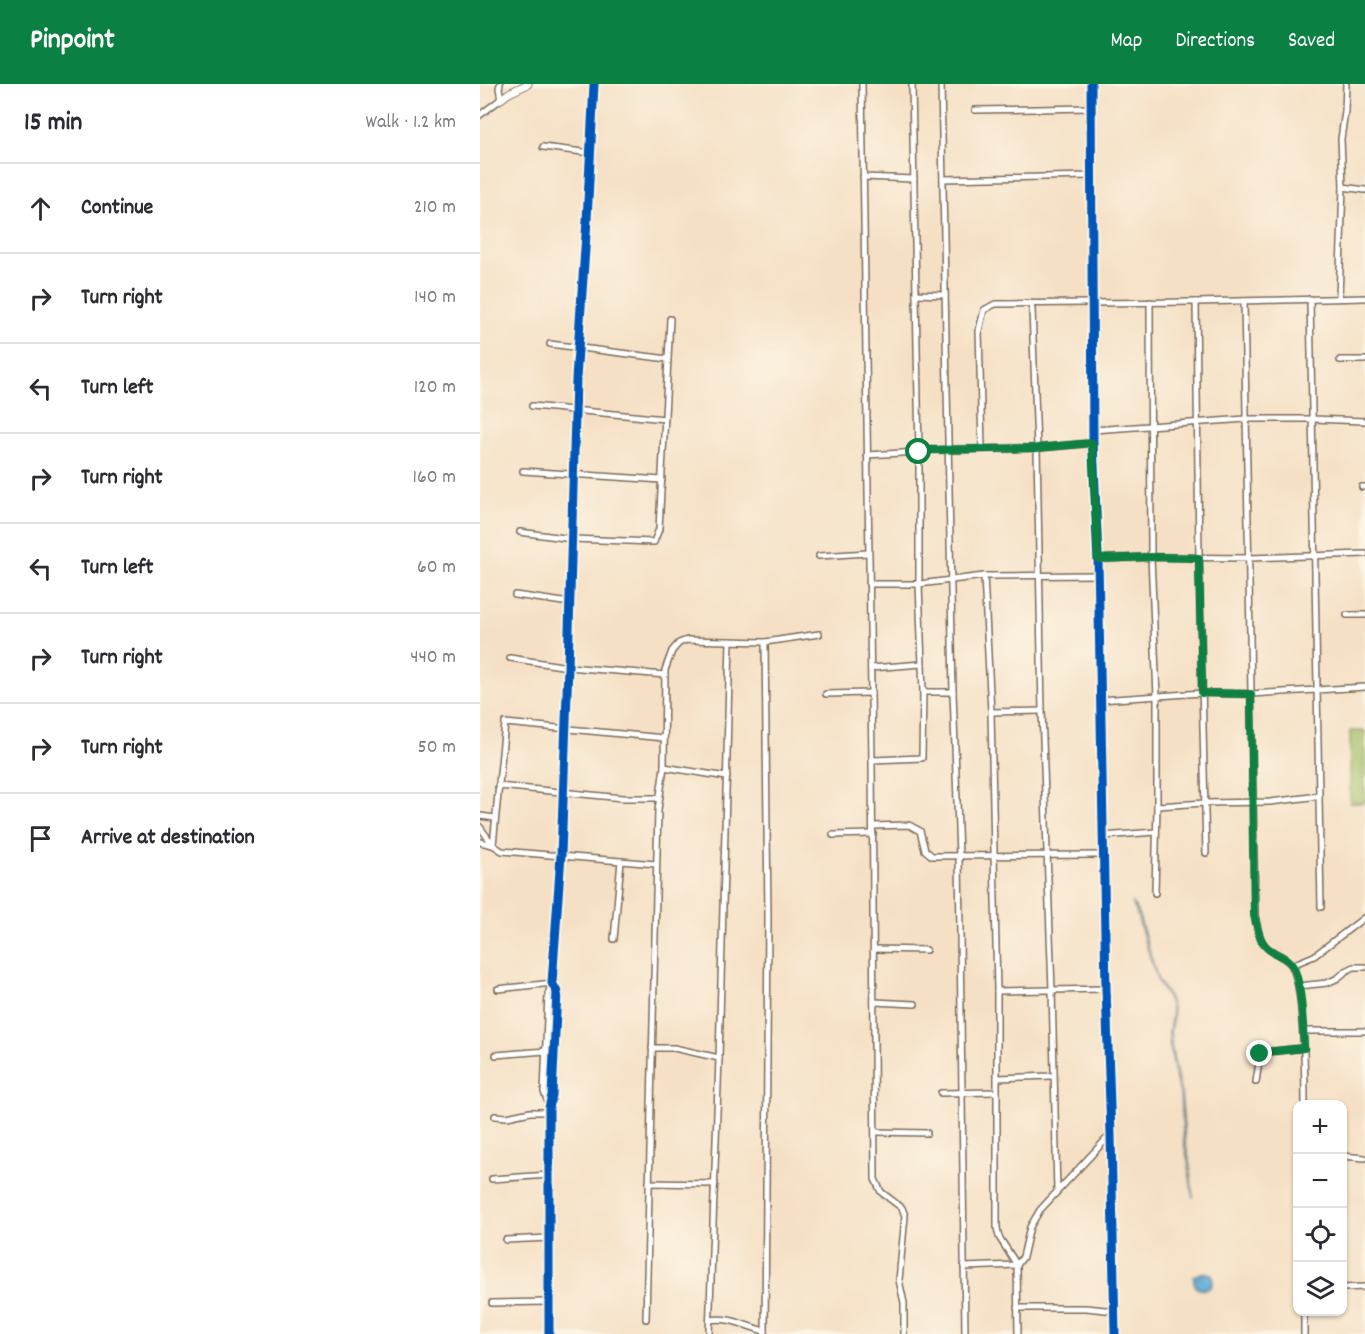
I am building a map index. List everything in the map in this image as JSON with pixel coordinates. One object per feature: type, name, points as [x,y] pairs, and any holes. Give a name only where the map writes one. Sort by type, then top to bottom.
[{"type":"street","points":[[500,84],[501,99]]},
{"type":"street","points":[[480,115],[509,93],[528,84]]},
{"type":"street","points":[[549,1110],[544,1092],[548,994],[552,983],[561,855],[575,410],[594,84]]},
{"type":"street","points":[[862,84],[873,826],[875,1179],[881,1192],[902,1208],[905,1216],[899,1280],[904,1303],[904,1334]]},
{"type":"street","points":[[872,760],[922,758],[923,692],[919,584],[919,452],[912,84]]},
{"type":"street","points":[[941,84],[950,580],[959,855],[965,1334]]},
{"type":"street","points":[[1091,84],[1092,443],[1098,559],[1115,1334]]},
{"type":"street","points":[[1339,298],[1343,187],[1341,139],[1346,84]]},
{"type":"street","points":[[975,110],[1091,108]]},
{"type":"street","points":[[543,147],[591,153]]},
{"type":"street","points":[[943,179],[1092,176]]},
{"type":"street","points":[[863,177],[914,179]]},
{"type":"street","points":[[1343,187],[1365,190]]},
{"type":"street","points":[[916,294],[945,295]]},
{"type":"street","points":[[982,449],[979,330],[984,310],[995,304],[1365,298]]},
{"type":"street","points":[[1310,299],[1321,907]]},
{"type":"street","points":[[1244,301],[1254,915],[1263,944],[1292,965],[1299,986],[1304,1031],[1305,1100]]},
{"type":"street","points":[[1150,302],[1151,557],[1157,696],[1155,893]]},
{"type":"street","points":[[1196,302],[1206,853]]},
{"type":"street","points":[[1030,303],[1037,448],[1042,711],[1057,1191]]},
{"type":"street","points":[[520,532],[572,539],[654,542],[659,529],[670,319]]},
{"type":"street","points":[[550,344],[668,359]]},
{"type":"street","points":[[1340,360],[1365,360]]},
{"type":"street","points":[[532,406],[664,419]]},
{"type":"street","points":[[1093,430],[1246,419],[1365,421]]},
{"type":"street","points":[[867,455],[930,450],[1037,448],[1092,443]]},
{"type":"street","points":[[523,471],[662,480]]},
{"type":"street","points":[[819,556],[868,553]]},
{"type":"street","points":[[1098,559],[1249,558],[1365,554]]},
{"type":"street","points":[[869,584],[919,584],[984,576],[1098,575]]},
{"type":"street","points":[[984,576],[991,712],[997,991],[997,1228],[999,1237],[1017,1265],[1018,1334]]},
{"type":"street","points":[[515,594],[570,603]]},
{"type":"street","points":[[1347,615],[1365,615]]},
{"type":"street","points":[[646,1319],[656,864],[658,810],[664,766],[665,670],[672,651],[679,643],[687,640],[765,642],[819,634]]},
{"type":"street","points":[[709,1334],[730,641]]},
{"type":"street","points":[[710,1320],[728,1319],[765,1333],[768,929],[765,642]]},
{"type":"street","points":[[510,658],[568,667],[665,675]]},
{"type":"street","points":[[871,668],[922,664]]},
{"type":"street","points":[[1101,700],[1202,693],[1251,694],[1365,687]]},
{"type":"street","points":[[923,692],[953,692]]},
{"type":"street","points":[[826,694],[871,693]]},
{"type":"street","points":[[991,712],[1042,711]]},
{"type":"street","points":[[493,845],[505,723],[664,738]]},
{"type":"street","points":[[664,766],[727,777]]},
{"type":"street","points":[[498,786],[623,798],[659,798]]},
{"type":"street","points":[[1157,806],[1291,800],[1319,796]]},
{"type":"street","points":[[480,816],[495,818]]},
{"type":"street","points":[[873,826],[909,825],[920,831],[925,850],[932,856],[1104,855]]},
{"type":"street","points":[[480,827],[493,845],[502,851],[656,864]]},
{"type":"street","points":[[1103,836],[1156,832]]},
{"type":"street","points":[[833,835],[873,834]]},
{"type":"street","points":[[480,842],[493,845]]},
{"type":"street","points":[[614,939],[621,861]]},
{"type":"street","points":[[1292,965],[1314,956],[1365,917]]},
{"type":"street","points":[[874,949],[926,950]]},
{"type":"street","points":[[1299,986],[1327,983],[1338,978],[1346,970],[1365,967]]},
{"type":"street","points":[[498,989],[552,983]]},
{"type":"street","points":[[549,1334],[549,1110],[552,1095],[557,992],[552,983]]},
{"type":"street","points":[[997,991],[1106,989]]},
{"type":"street","points":[[874,1002],[915,1004]]},
{"type":"street","points":[[1304,1031],[1365,1031]]},
{"type":"street","points":[[652,1048],[674,1048],[719,1058]]},
{"type":"street","points":[[1256,1082],[1260,1054],[1304,1048]]},
{"type":"street","points":[[496,1055],[546,1051]]},
{"type":"street","points":[[997,1078],[1053,1076]]},
{"type":"street","points":[[941,1094],[997,1092]]},
{"type":"street","points":[[495,1116],[507,1117],[549,1110]]},
{"type":"street","points":[[875,1132],[927,1133]]},
{"type":"street","points":[[1017,1265],[1023,1257],[1030,1227],[1040,1210],[1111,1134]]},
{"type":"street","points":[[1347,1156],[1365,1158]]},
{"type":"street","points":[[492,1179],[549,1175]]},
{"type":"street","points":[[649,1183],[715,1184]]},
{"type":"street","points":[[506,1240],[549,1238]]},
{"type":"street","points":[[964,1267],[1017,1265]]},
{"type":"street","points":[[1347,1288],[1365,1287]]},
{"type":"street","points":[[492,1303],[549,1302]]},
{"type":"street","points":[[1017,1308],[1086,1308],[1114,1311]]},
{"type":"street","points":[[1304,1316],[1304,1334]]},
{"type":"green space","points":[[1350,731],[1365,731],[1365,803],[1350,803]]},
{"type":"water","points":[[1131,902],[1137,910],[1158,981],[1171,1004],[1173,1016],[1170,1030],[1171,1045],[1181,1094],[1193,1198],[1184,1142],[1180,1092],[1177,1084],[1170,1046],[1169,1031],[1172,1016],[1170,1004],[1158,982],[1136,911]]},
{"type":"water","points":[[1204,1272],[1212,1274],[1212,1286],[1208,1289],[1196,1288],[1193,1276]]},
{"type":"cycle path","points":[[549,1334],[549,1108],[552,1095],[557,992],[552,983],[561,855],[576,379],[594,84]]},
{"type":"cycle path","points":[[1091,84],[1093,443],[1098,559],[1115,1334]]},
{"type":"route","points":[[919,452],[1037,448],[1092,443],[1098,559],[1199,558],[1202,693],[1251,694],[1254,915],[1263,944],[1292,965],[1299,986],[1304,1048],[1260,1054]]}]
